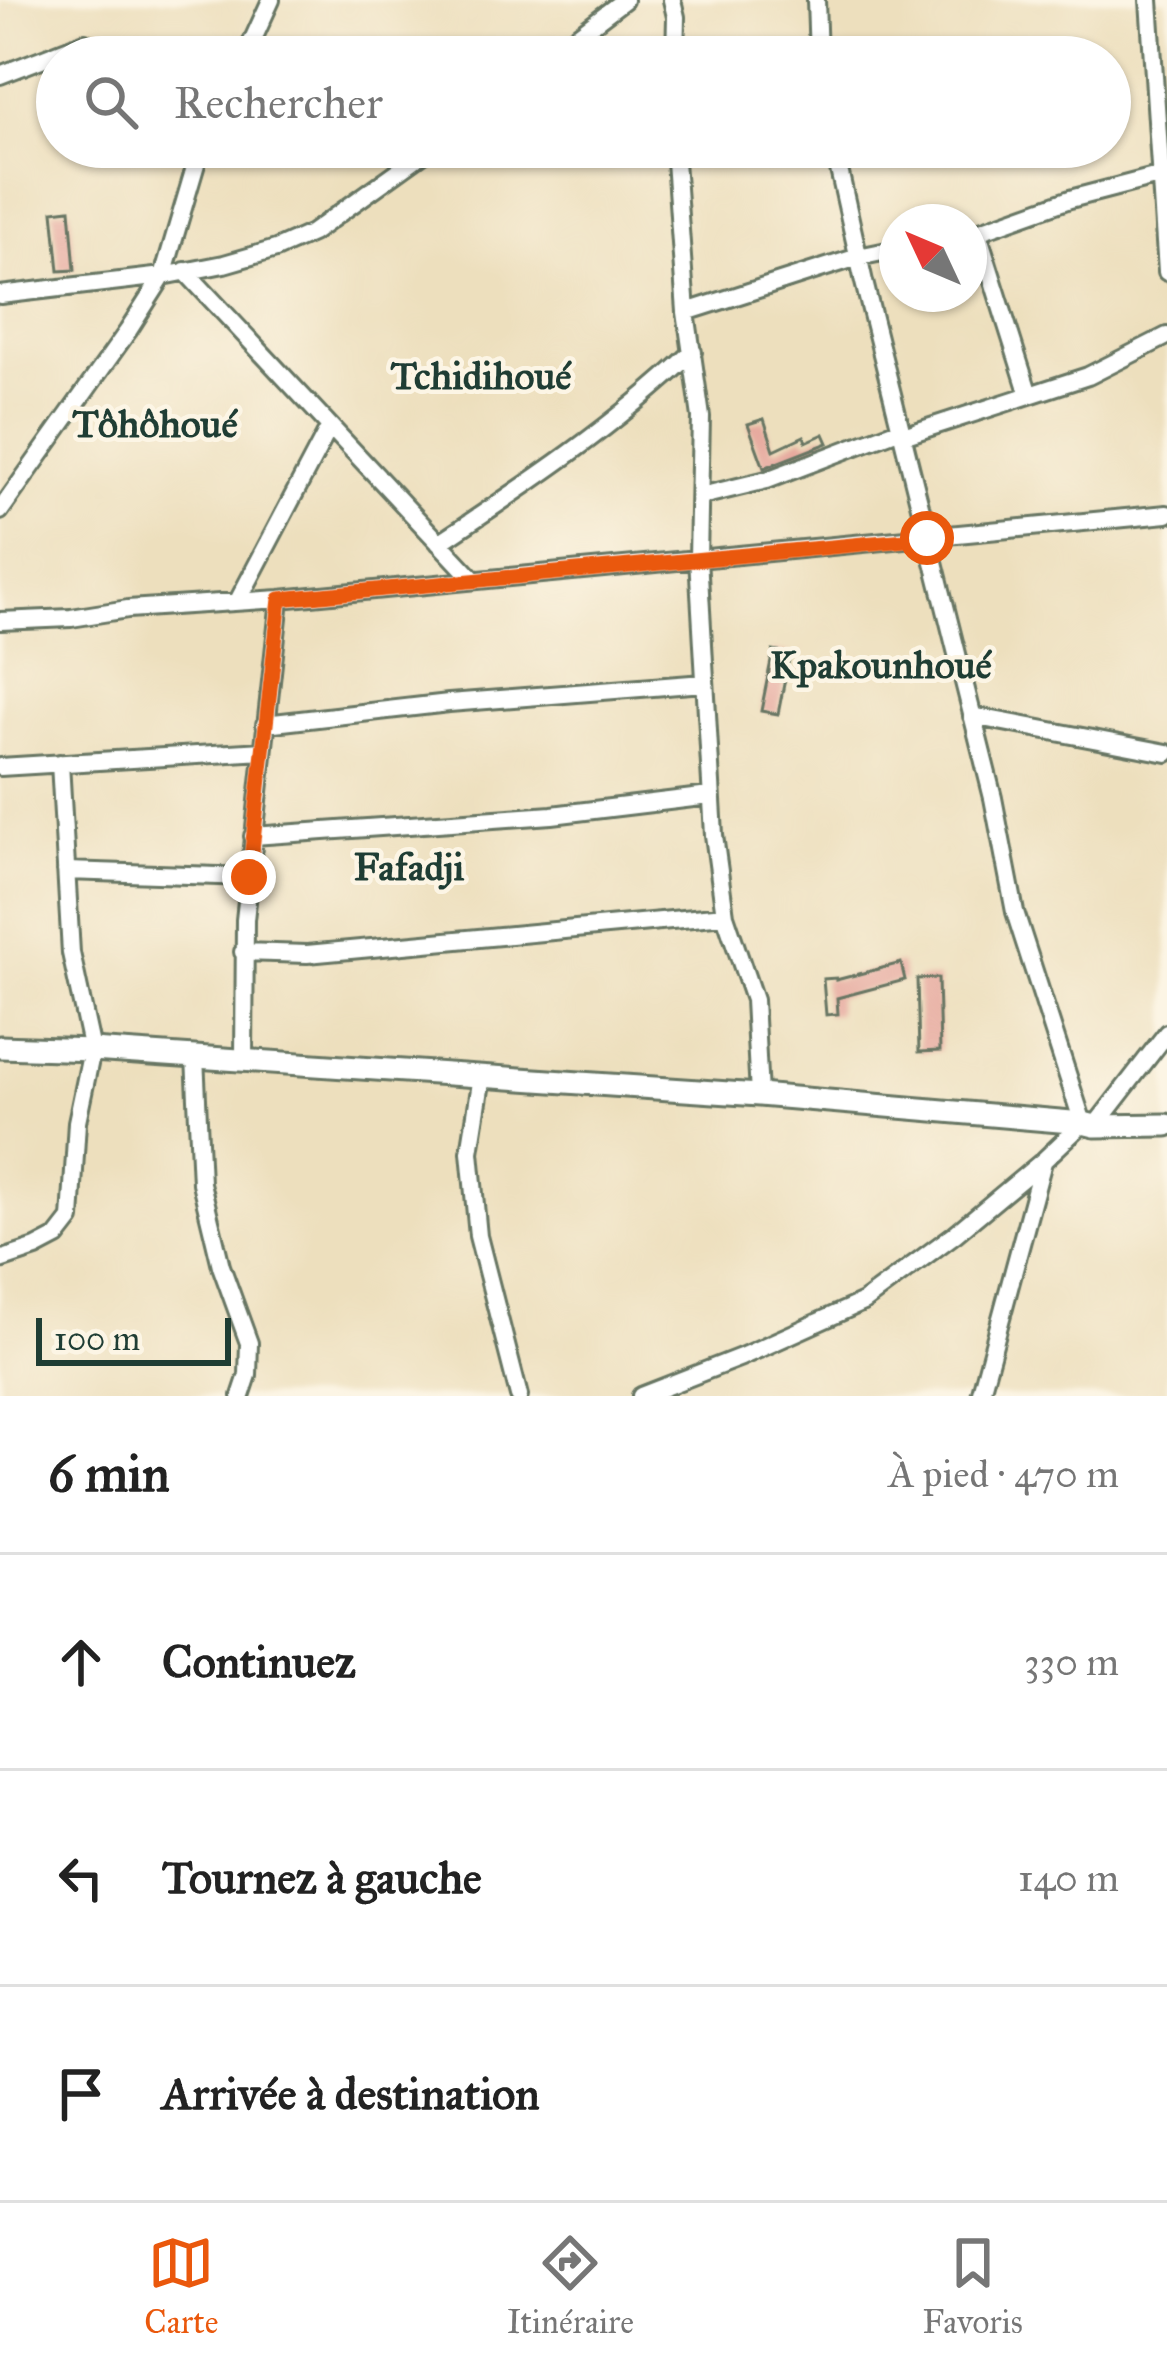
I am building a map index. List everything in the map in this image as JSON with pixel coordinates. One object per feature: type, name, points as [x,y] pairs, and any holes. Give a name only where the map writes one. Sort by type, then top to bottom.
[{"type":"main road","points":[[0,1047],[759,1095],[1089,1125],[1167,1125]]},
{"type":"street","points":[[255,36],[271,0]]},
{"type":"street","points":[[577,36],[624,0]]},
{"type":"street","points":[[672,0],[676,36]]},
{"type":"street","points":[[816,0],[817,36]]},
{"type":"street","points":[[1149,0],[1167,272]]},
{"type":"street","points":[[0,75],[36,61]]},
{"type":"street","points":[[0,511],[163,276],[195,168]]},
{"type":"street","points":[[0,295],[163,276],[277,249],[312,233],[403,168]]},
{"type":"street","points":[[676,168],[686,312],[701,417],[698,558],[710,796],[725,915],[754,1000],[759,1095]]},
{"type":"street","points":[[839,168],[993,798],[1015,912],[1089,1125]]},
{"type":"street","points":[[987,229],[1070,199],[1164,175]]},
{"type":"street","points":[[686,312],[879,253]]},
{"type":"street","points":[[184,272],[474,580]]},
{"type":"street","points":[[987,274],[1029,395]]},
{"type":"street","points":[[701,496],[767,480],[902,432],[1088,376],[1167,337]]},
{"type":"street","points":[[439,543],[589,441],[693,352]]},
{"type":"street","points":[[238,601],[330,426]]},
{"type":"street","points":[[0,621],[280,599],[1167,514]]},
{"type":"street","points":[[244,1061],[243,952],[280,599]]},
{"type":"street","points":[[266,724],[449,703],[704,683]]},
{"type":"street","points":[[972,716],[1167,753]]},
{"type":"street","points":[[0,767],[262,751]]},
{"type":"street","points":[[0,1260],[57,1237],[71,1219],[77,1122],[92,1050],[71,953],[60,763]]},
{"type":"street","points":[[253,836],[552,815],[710,796]]},
{"type":"street","points":[[66,871],[249,877]]},
{"type":"street","points":[[243,952],[307,954],[725,915]]},
{"type":"street","points":[[641,1396],[863,1302],[1089,1125],[1167,1033]]},
{"type":"street","points":[[195,1057],[202,1183],[220,1266],[248,1343],[242,1396]]},
{"type":"street","points":[[482,1076],[470,1152],[478,1236],[519,1396]]},
{"type":"street","points":[[980,1396],[1043,1161]]},
{"type":"building","points":[[70,209],[75,270],[59,271],[53,211]]},
{"type":"building","points":[[764,419],[774,450],[804,436],[806,442],[824,434],[828,443],[764,468],[748,424]]},
{"type":"building","points":[[773,651],[790,654],[778,714],[761,711]]},
{"type":"building","points":[[901,963],[905,980],[837,998],[838,1014],[826,1015],[823,979]]},
{"type":"building","points":[[938,978],[940,1051],[919,1052],[917,979]]},
{"type":"district","name":"Tchidihoué","points":[[481,376]]},
{"type":"district","name":"Tôhôhoué","points":[[155,424]]},
{"type":"district","name":"Kpakounhoué","points":[[881,665]]},
{"type":"district","name":"Fafadji","points":[[409,867]]},
{"type":"route","points":[[249,877],[280,599],[927,538]]}]
